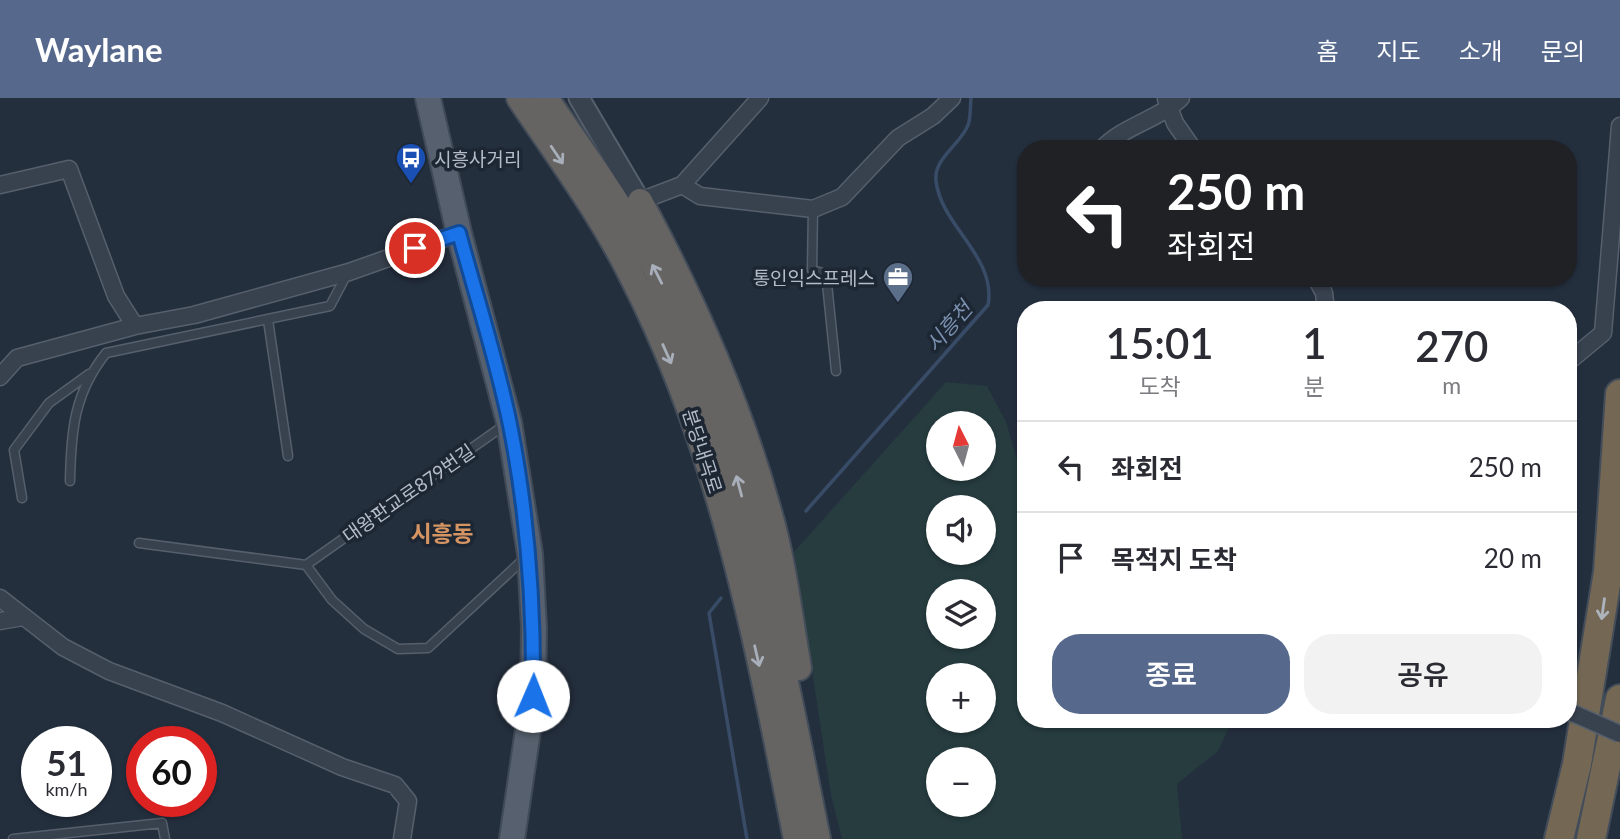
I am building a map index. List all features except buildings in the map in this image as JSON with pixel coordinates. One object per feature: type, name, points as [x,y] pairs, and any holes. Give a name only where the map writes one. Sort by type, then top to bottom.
[{"type":"highway","name":"분당내곡로","points":[[519,98],[632,276],[683,391],[711,471],[736,561],[796,839]]},
{"type":"highway","name":"분당내곡로","points":[[546,98],[601,178],[656,270],[700,368],[730,450],[761,568],[818,839]]},
{"type":"highway","points":[[640,201],[707,334],[770,513],[804,705],[800,751]]},
{"type":"highway","points":[[1559,839],[1577,764],[1608,572],[1620,394]]},
{"type":"highway","points":[[1591,839],[1620,699]]},
{"type":"main road","points":[[428,98],[459,233],[509,422],[530,554],[534,628],[533,696],[512,839]]},
{"type":"street","points":[[579,98],[640,201],[682,185],[760,98]]},
{"type":"street","points":[[682,185],[700,196],[813,209],[842,197],[898,138],[933,116],[952,98]]},
{"type":"street","points":[[1110,140],[1172,102],[1189,140]]},
{"type":"street","points":[[1577,355],[1603,333],[1620,126]]},
{"type":"street","points":[[0,185],[69,169],[116,296],[135,326]]},
{"type":"street","points":[[0,377],[18,358],[135,326],[194,315],[349,272],[459,233]]},
{"type":"street","points":[[0,598],[63,647],[109,671],[222,713],[342,767],[395,785],[408,801],[402,839]]},
{"type":"street","points":[[0,621],[23,617]]},
{"type":"street","points":[[1577,715],[1620,734]]},
{"type":"lane","points":[[813,209],[812,270],[826,274],[836,371]]},
{"type":"lane","points":[[22,498],[14,450],[49,402],[89,374],[106,353],[330,306],[349,272]]},
{"type":"lane","points":[[268,320],[288,456]]},
{"type":"lane","points":[[70,481],[71,429],[89,374]]},
{"type":"lane","name":"대왕판교로879번길","points":[[306,565],[509,422]]},
{"type":"lane","points":[[139,543],[306,565],[340,607],[364,629],[398,649],[428,648],[530,554]]},
{"type":"lane","points":[[13,839],[162,823],[164,839]]},
{"type":"green space","points":[[946,382],[987,386],[1006,422],[1017,460],[1017,728],[1229,728],[1218,751],[1177,784],[1182,839],[842,839],[831,795],[794,552]]},
{"type":"waterway","name":"시흥천","points":[[806,511],[988,305],[989,288],[984,272],[948,213],[936,181],[939,166],[968,125],[971,98]]},
{"type":"waterway","name":"시흥천","points":[[721,598],[709,613],[747,839]]},
{"type":"place","name":"시흥사거리","points":[[411,185]]},
{"type":"place","name":"통인익스프레스","points":[[898,304]]},
{"type":"district","name":"시흥동","points":[[442,533]]},
{"type":"route","points":[[415,248],[459,233],[509,422],[530,554],[534,628],[533,696]]}]
